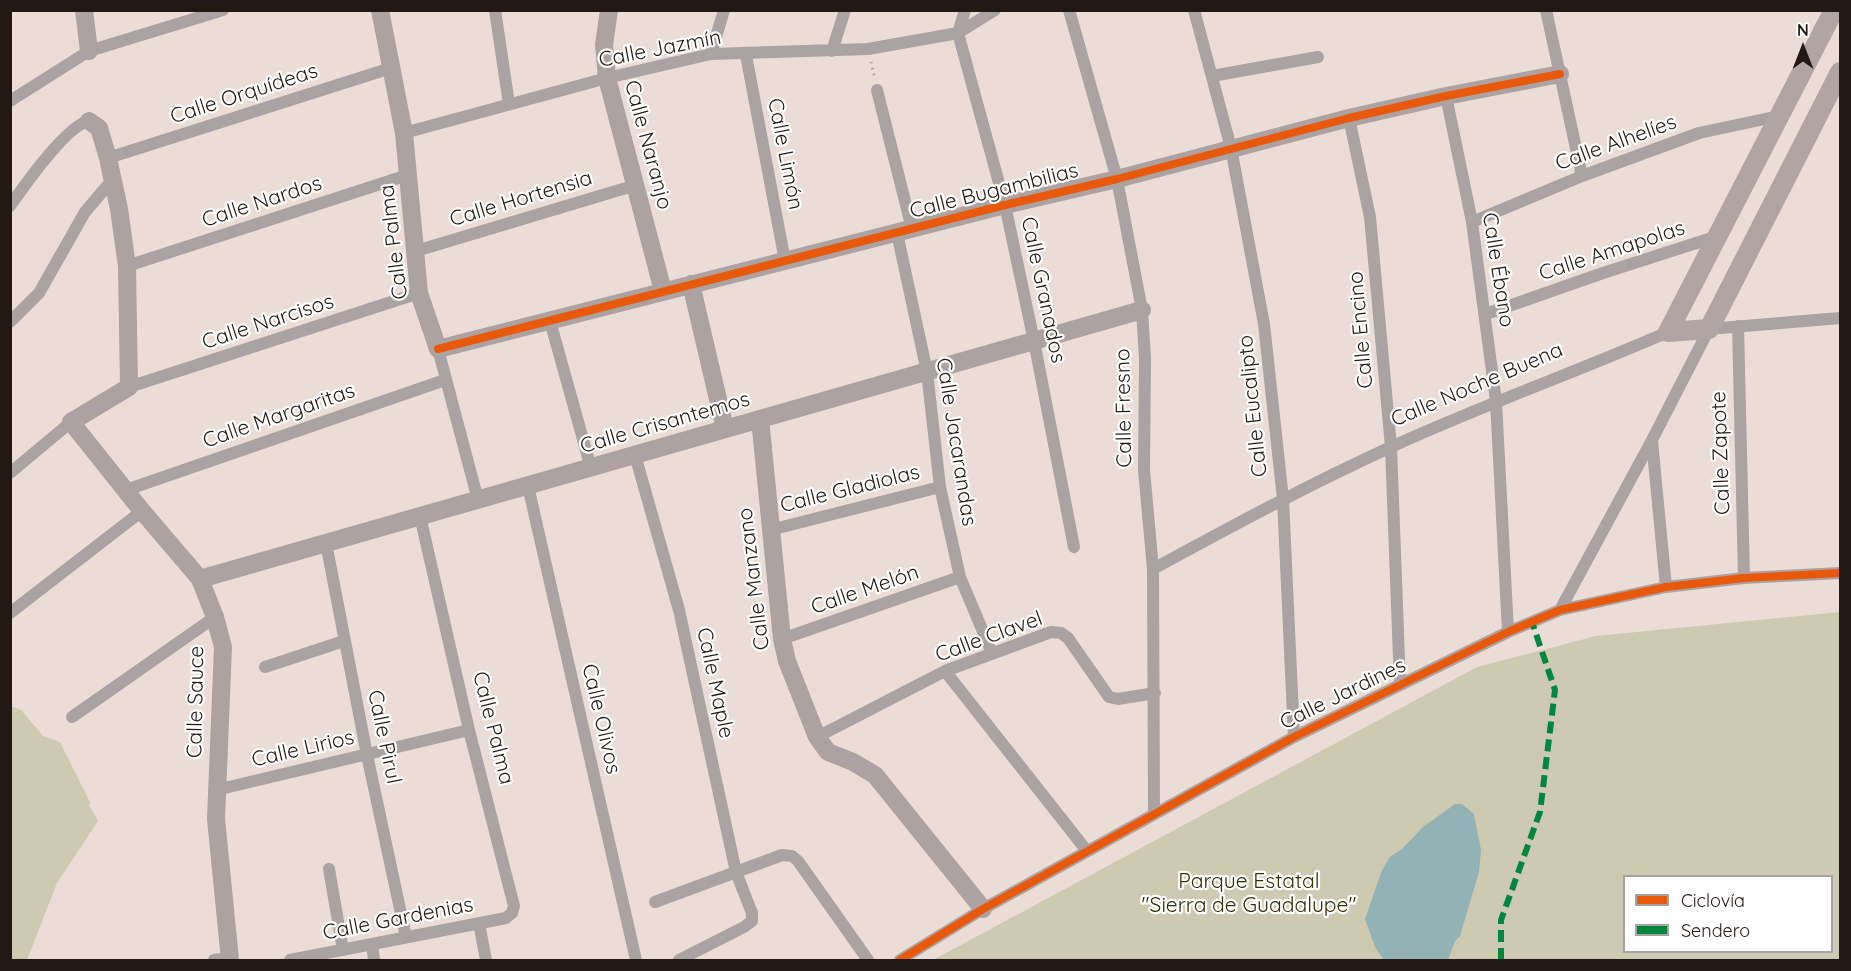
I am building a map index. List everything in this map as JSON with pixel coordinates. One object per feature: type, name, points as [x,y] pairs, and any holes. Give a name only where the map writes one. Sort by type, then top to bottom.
[{"type":"main road","points":[[1668,332],[1834,10]]},
{"type":"main road","points":[[1709,329],[1840,72]]},
{"type":"main road","name":"Calle Noche Buena","points":[[1668,332],[1709,329]]},
{"type":"street","points":[[84,10],[89,51]]},
{"type":"street","points":[[10,101],[89,51],[223,10]]},
{"type":"street","name":"Calle Palma","points":[[380,10],[404,133],[419,293],[438,349],[478,500]]},
{"type":"street","points":[[495,10],[509,104]]},
{"type":"street","name":"Calle Naranjo","points":[[609,10],[604,45],[607,78],[663,291]]},
{"type":"street","points":[[711,54],[724,10]]},
{"type":"street","points":[[832,51],[845,10]]},
{"type":"street","points":[[958,33],[965,10]]},
{"type":"street","name":"Calle Jazmín","points":[[404,133],[607,78],[711,54],[746,55],[868,49],[958,33],[995,10]]},
{"type":"street","name":"Calle Fresno","points":[[1068,10],[1117,179],[1142,310],[1145,359],[1144,470],[1153,569],[1154,813]]},
{"type":"street","name":"Calle Eucalipto","points":[[1194,10],[1231,148],[1264,324],[1283,499],[1294,737]]},
{"type":"street","points":[[1546,10],[1581,176]]},
{"type":"street","name":"Calle Granados","points":[[958,33],[1005,205],[1074,547]]},
{"type":"street","name":"Calle Limón","points":[[746,55],[785,261]]},
{"type":"street","points":[[1212,76],[1318,57]]},
{"type":"street","name":"Calle Orquídeas","points":[[108,158],[391,68]]},
{"type":"street","name":"Calle Bugambilias","points":[[438,349],[1005,205],[1117,179],[1349,118],[1560,74]]},
{"type":"street","name":"Calle Jacarandas","points":[[877,90],[905,231],[927,372],[940,487],[960,577],[992,653]]},
{"type":"street","name":"Calle Ébano","points":[[1446,96],[1472,222],[1496,400],[1508,632]]},
{"type":"street","name":"Calle Alhelíes","points":[[1472,222],[1581,176],[1699,133],[1779,116]]},
{"type":"street","name":"Calle Encino","points":[[1349,118],[1370,217],[1391,447],[1400,685]]},
{"type":"street","points":[[10,206],[38,166],[78,126],[89,121],[99,128],[113,179],[127,266],[129,387],[71,422],[10,472]]},
{"type":"street","name":"Calle Nardos","points":[[127,266],[408,175]]},
{"type":"street","points":[[10,322],[39,293],[86,212],[113,179]]},
{"type":"street","name":"Calle Hortensia","points":[[416,250],[636,185]]},
{"type":"street","name":"Calle Amapolas","points":[[1486,314],[1718,236]]},
{"type":"street","points":[[691,284],[725,429]]},
{"type":"street","name":"Calle Narcisos","points":[[129,387],[419,293]]},
{"type":"street","name":"Calle Crisantemos","points":[[200,579],[1142,310]]},
{"type":"street","name":"Calle Noche Buena","points":[[1709,329],[1840,318]]},
{"type":"street","points":[[550,321],[591,468]]},
{"type":"street","name":"Calle Zapote","points":[[1738,326],[1744,578]]},
{"type":"street","points":[[1560,609],[1652,440],[1709,329]]},
{"type":"street","name":"Calle Noche Buena","points":[[1153,569],[1283,499],[1391,447],[1496,400],[1668,332]]},
{"type":"street","name":"Calle Margaritas","points":[[126,490],[445,380]]},
{"type":"street","name":"Calle Manzano","points":[[760,419],[782,639],[786,661],[817,737],[828,752],[853,762],[874,776],[983,909]]},
{"type":"street","name":"Calle Sauce","points":[[71,422],[200,579],[215,617],[223,647],[216,819],[224,960]]},
{"type":"street","points":[[1652,440],[1666,587]]},
{"type":"street","name":"Calle Maple","points":[[635,455],[679,610],[736,872],[752,913],[752,921],[744,927],[679,960]]},
{"type":"street","name":"Calle Olivos","points":[[528,486],[636,960]]},
{"type":"street","name":"Calle Gladiolas","points":[[770,530],[940,487]]},
{"type":"street","points":[[10,613],[142,511]]},
{"type":"street","name":"Calle Palma","points":[[420,516],[469,730],[513,906],[512,914]]},
{"type":"street","name":"Calle Pirul","points":[[326,543],[344,641],[406,938]]},
{"type":"street","name":"Calle Jardines","points":[[900,960],[983,909],[1294,737],[1508,632],[1560,609],[1666,587],[1744,578],[1840,573]]},
{"type":"street","name":"Calle Melón","points":[[782,639],[960,577]]},
{"type":"street","points":[[72,717],[215,617]]},
{"type":"street","name":"Calle Clavel","points":[[817,737],[945,671],[1051,632],[1061,633],[1068,638],[1109,697],[1118,699],[1155,693]]},
{"type":"street","points":[[265,667],[344,641]]},
{"type":"street","points":[[945,671],[1088,851]]},
{"type":"street","name":"Calle Lirios","points":[[216,790],[469,730]]},
{"type":"street","points":[[656,902],[782,855],[792,856],[798,861],[868,960]]},
{"type":"street","points":[[328,869],[343,950]]},
{"type":"street","name":"Calle Gardenias","points":[[290,960],[506,918],[512,914]]},
{"type":"street","points":[[479,923],[486,960]]},
{"type":"street","points":[[372,944],[374,960]]},
{"type":"path","points":[[868,49],[877,90]]},
{"type":"green space","name":"Parque Estatal \"Sierra de Guadalupe\"","points":[[1840,612],[1840,960],[933,960],[1477,667],[1596,636]]},
{"type":"green space","points":[[11,706],[21,710],[43,736],[60,742],[98,821],[57,883],[27,960],[11,960]]},
{"type":"water","points":[[1455,804],[1462,804],[1474,814],[1481,850],[1479,872],[1460,936],[1455,941],[1448,960],[1384,960],[1375,947],[1365,919],[1382,870],[1390,857],[1402,849],[1423,827]]},
{"type":"marked path","points":[[1501,960],[1501,920],[1540,812],[1555,690],[1532,622]]},
{"type":"cycle path","points":[[438,349],[1005,205],[1117,179],[1349,118],[1560,74]]},
{"type":"cycle path","points":[[900,960],[983,909],[1294,737],[1508,632],[1560,610],[1666,587],[1744,578],[1840,573]]}]
